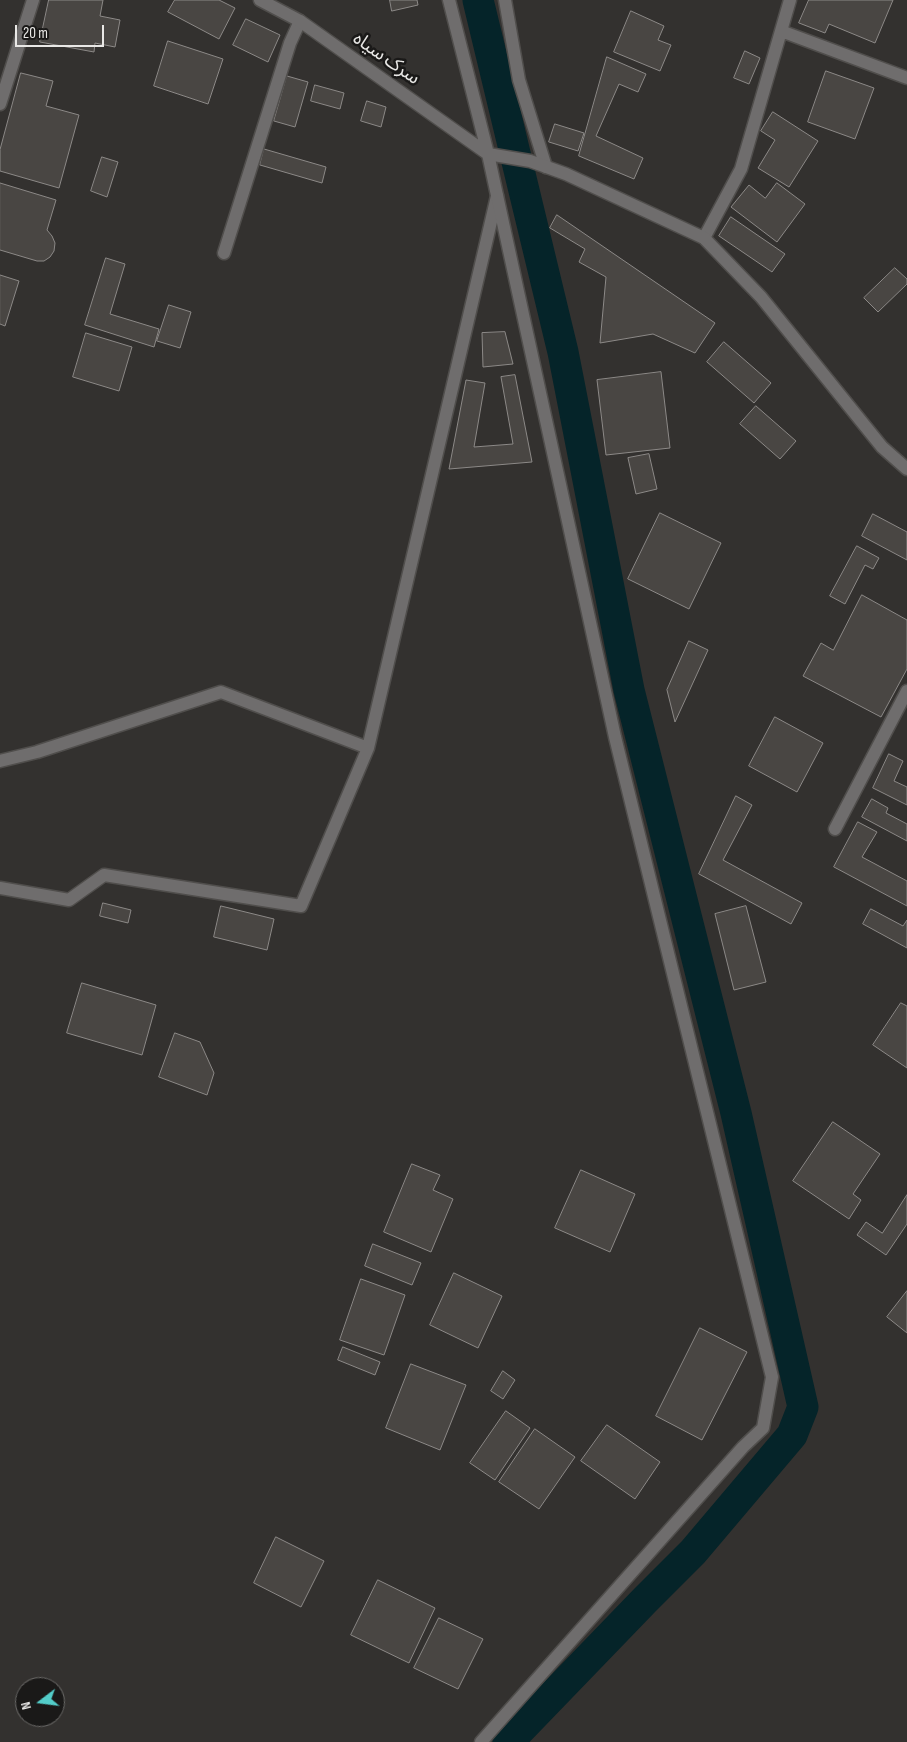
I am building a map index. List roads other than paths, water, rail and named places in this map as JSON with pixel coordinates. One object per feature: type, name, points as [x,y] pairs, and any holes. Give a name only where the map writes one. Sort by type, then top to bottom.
[{"type":"street","points":[[0,104],[33,0]]},
{"type":"street","name":"سرک سیاه","points":[[260,0],[300,21],[488,154]]},
{"type":"street","points":[[449,0],[488,154],[615,737],[772,1377],[763,1428],[743,1447],[481,1742]]},
{"type":"street","points":[[505,0],[519,80],[546,167]]},
{"type":"street","points":[[704,238],[741,169],[790,0]]},
{"type":"street","points":[[224,253],[290,43],[300,21]]},
{"type":"street","points":[[781,31],[907,78]]},
{"type":"street","points":[[488,154],[530,161],[566,174],[704,238],[761,297],[882,447],[907,469]]},
{"type":"street","points":[[0,888],[69,900],[104,875],[301,906],[368,748],[497,196]]},
{"type":"street","points":[[835,829],[907,691]]},
{"type":"street","points":[[0,761],[37,752],[221,692],[368,748]]},
{"type":"waterway","points":[[478,0],[563,352],[629,690],[736,1113],[803,1407],[792,1435],[693,1552],[508,1742]]}]
